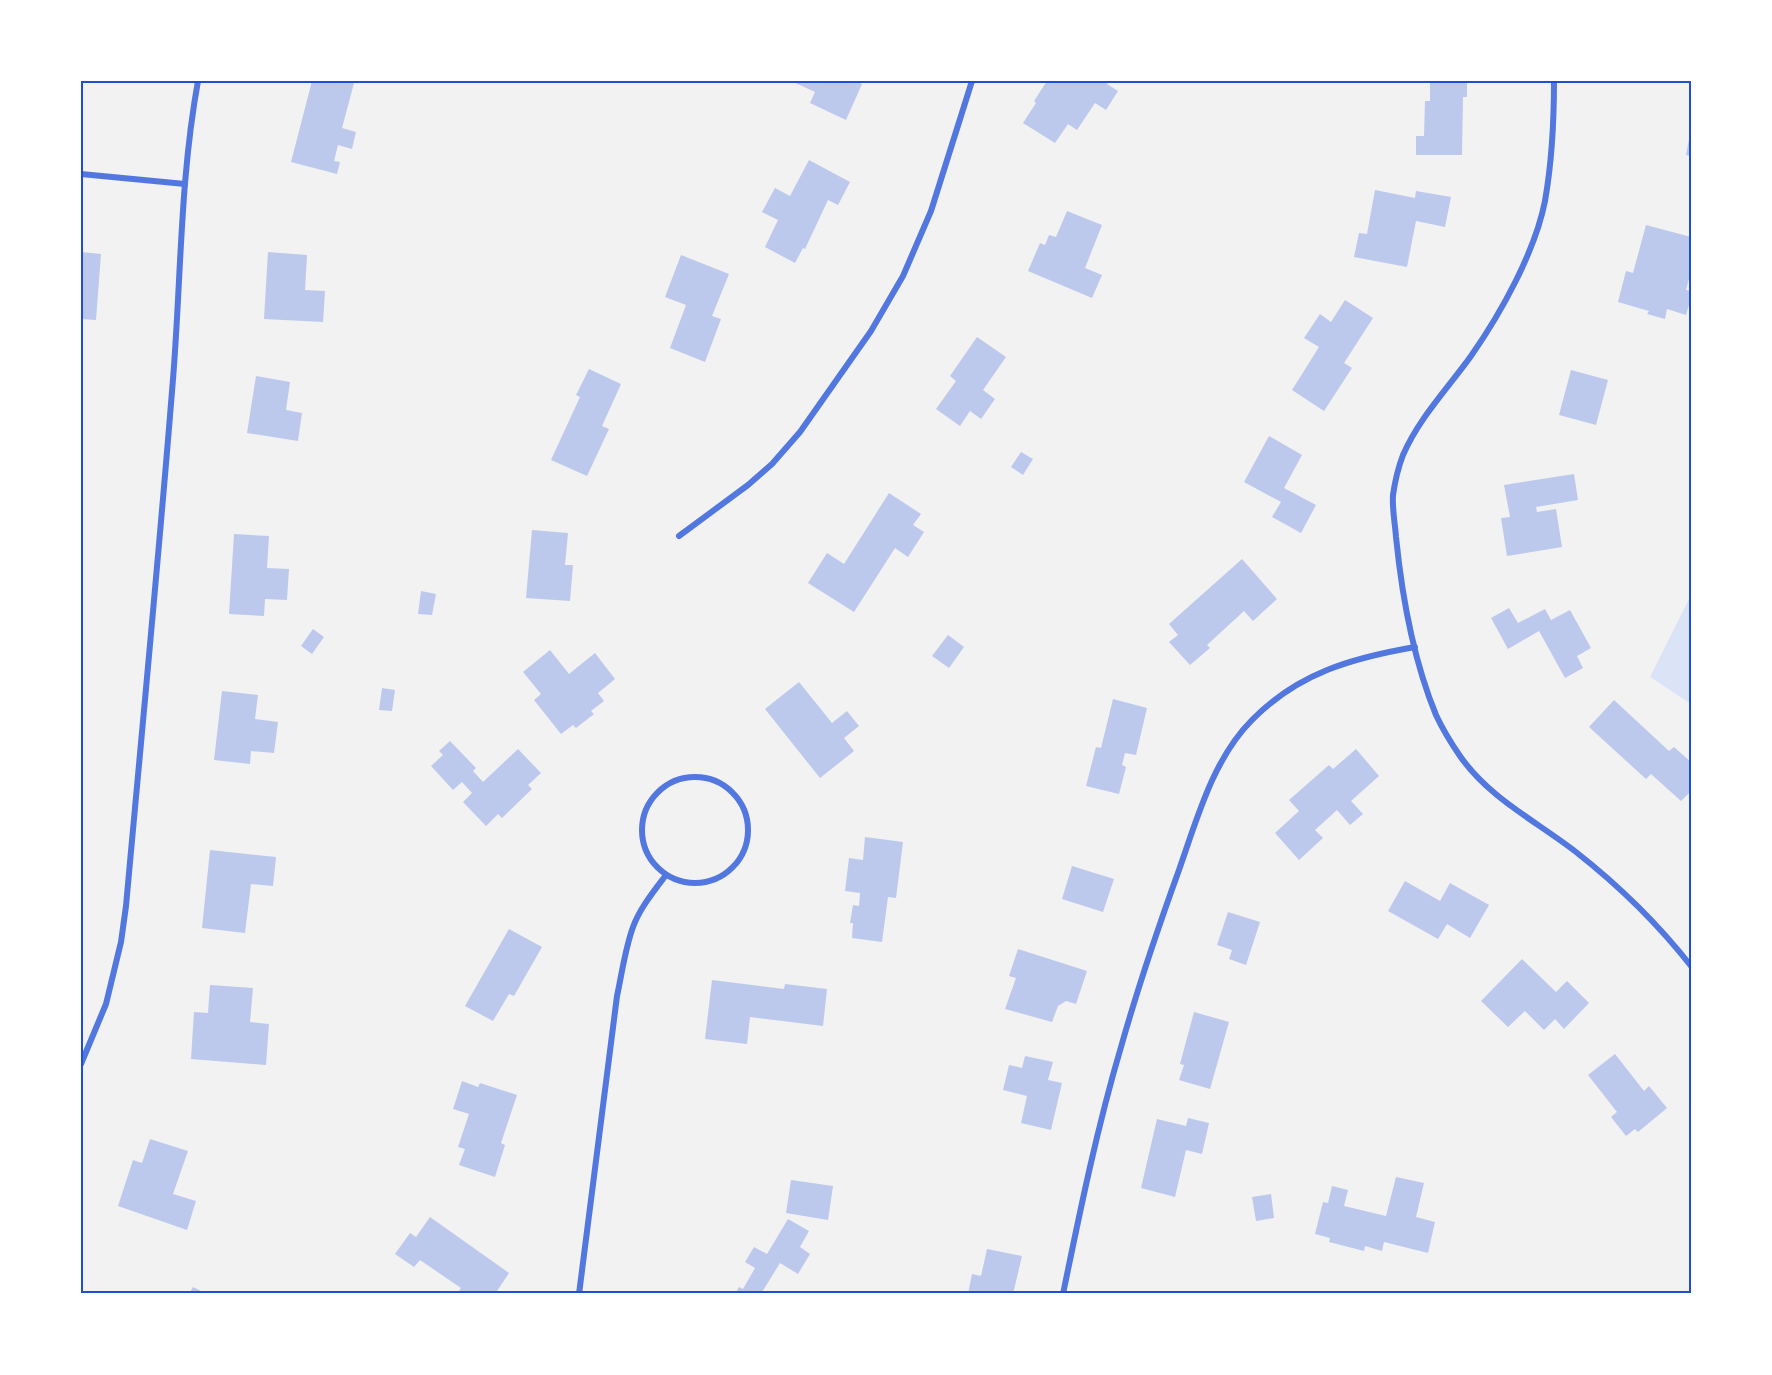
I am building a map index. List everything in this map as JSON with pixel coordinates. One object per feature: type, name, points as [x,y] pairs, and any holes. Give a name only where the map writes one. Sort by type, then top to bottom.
[{"type":"street","points":[[81,1064],[106,1004],[122,942],[173,386],[185,184],[198,81]]},
{"type":"street","points":[[679,536],[748,486],[772,464],[800,432],[871,331],[903,276],[932,211],[972,81]]},
{"type":"street","points":[[1554,81],[1553,125],[1546,192],[1532,245],[1504,304],[1471,356],[1434,403],[1404,453],[1396,474],[1393,498],[1400,573],[1415,648],[1436,713],[1444,731],[1477,777],[1492,792],[1575,851],[1607,878],[1674,943],[1691,966]]},
{"type":"street","points":[[81,174],[185,184]]},
{"type":"street","points":[[1063,1294],[1085,1187],[1121,1047],[1175,879],[1202,804],[1221,763],[1235,739],[1252,720],[1295,686],[1345,662],[1415,648]]},
{"type":"street","points":[[705,778],[726,788],[740,803],[747,824],[745,845],[735,864],[718,878],[697,883],[676,880],[666,875],[650,860],[642,839],[644,816],[654,796],[662,789],[683,779],[705,778]]},
{"type":"street","points":[[579,1294],[617,996],[625,955],[634,926],[647,901],[666,875]]},
{"type":"shaded area","points":[[1691,595],[1691,704],[1650,677]]},
{"type":"building","points":[[312,81],[354,83],[342,128],[356,132],[352,149],[338,145],[334,161],[340,162],[337,174],[291,162]]},
{"type":"building","points":[[791,81],[855,81],[862,84],[846,120],[810,103],[815,92]]},
{"type":"building","points":[[1047,81],[1109,81],[1107,84],[1118,91],[1106,110],[1095,103],[1077,130],[1068,124],[1055,143],[1023,123]]},
{"type":"building","points":[[1430,81],[1467,81],[1467,97],[1463,97],[1462,155],[1416,155],[1416,136],[1424,136],[1425,101],[1430,101]]},
{"type":"building","points":[[1691,135],[1691,156],[1686,155]]},
{"type":"building","points":[[809,160],[850,182],[838,205],[828,200],[805,249],[803,248],[795,263],[765,247],[778,220],[762,212],[775,188],[790,196]]},
{"type":"building","points":[[1375,190],[1415,198],[1416,191],[1451,197],[1445,227],[1416,221],[1407,267],[1354,257],[1359,233],[1367,234]]},
{"type":"building","points":[[1067,211],[1102,225],[1085,268],[1102,275],[1092,298],[1028,271],[1040,243],[1045,245],[1049,235],[1056,237]]},
{"type":"building","points":[[1646,225],[1691,237],[1691,271],[1686,290],[1691,291],[1691,298],[1686,315],[1667,309],[1665,319],[1647,314],[1649,311],[1618,302],[1626,271],[1633,273]]},
{"type":"building","points":[[81,252],[101,254],[96,320],[81,319]]},
{"type":"building","points":[[268,252],[307,255],[305,290],[325,291],[323,322],[264,319]]},
{"type":"building","points":[[681,255],[729,274],[712,316],[721,319],[705,362],[670,348],[686,305],[665,297]]},
{"type":"building","points":[[1345,300],[1373,318],[1344,363],[1352,368],[1324,411],[1292,390],[1319,347],[1304,338],[1320,314],[1331,322]]},
{"type":"building","points":[[977,337],[1006,357],[983,390],[995,399],[981,419],[970,411],[960,426],[936,409],[956,381],[950,376]]},
{"type":"building","points":[[589,369],[621,384],[602,426],[609,429],[587,476],[551,460],[580,397],[576,395]]},
{"type":"building","points":[[1571,370],[1608,380],[1596,425],[1559,415]]},
{"type":"building","points":[[256,376],[290,382],[286,410],[302,413],[298,441],[247,433]]},
{"type":"building","points":[[1269,436],[1302,455],[1284,488],[1316,505],[1301,533],[1272,517],[1281,502],[1244,482]]},
{"type":"building","points":[[1021,452],[1033,459],[1023,475],[1011,467]]},
{"type":"building","points":[[1574,474],[1578,500],[1536,507],[1537,512],[1556,509],[1562,547],[1507,556],[1501,518],[1510,517],[1504,485]]},
{"type":"building","points":[[889,493],[921,514],[913,525],[924,532],[908,557],[895,548],[854,612],[808,583],[827,553],[844,564]]},
{"type":"building","points":[[532,530],[568,533],[565,565],[573,565],[570,601],[526,598]]},
{"type":"building","points":[[234,534],[269,536],[267,568],[289,569],[287,600],[265,599],[264,616],[229,614]]},
{"type":"building","points":[[1242,559],[1277,599],[1253,621],[1244,611],[1207,645],[1210,648],[1190,665],[1169,642],[1178,635],[1169,624]]},
{"type":"building","points":[[421,591],[436,594],[432,615],[418,614]]},
{"type":"building","points":[[1509,608],[1518,623],[1545,609],[1551,620],[1570,610],[1591,648],[1577,656],[1583,668],[1565,678],[1539,631],[1508,649],[1491,618]]},
{"type":"building","points":[[313,629],[324,637],[312,654],[301,646]]},
{"type":"building","points":[[948,635],[964,647],[949,668],[932,656]]},
{"type":"building","points":[[550,650],[569,674],[595,653],[615,679],[598,693],[604,701],[591,711],[594,714],[576,728],[573,725],[561,734],[534,700],[541,694],[523,672]]},
{"type":"building","points":[[799,682],[832,723],[847,711],[859,726],[844,738],[854,751],[820,778],[765,709]]},
{"type":"building","points":[[382,688],[395,690],[392,711],[379,710]]},
{"type":"building","points":[[222,691],[258,695],[255,719],[278,722],[274,753],[251,751],[250,764],[214,760]]},
{"type":"building","points":[[1113,699],[1147,708],[1136,755],[1125,753],[1122,765],[1126,767],[1119,794],[1086,786],[1096,747],[1101,748]]},
{"type":"building","points":[[1614,700],[1669,751],[1674,747],[1691,762],[1691,791],[1681,801],[1651,774],[1646,779],[1589,727]]},
{"type":"building","points":[[450,741],[476,768],[473,771],[483,782],[518,749],[541,773],[528,785],[532,789],[502,818],[498,814],[486,826],[463,802],[472,793],[462,782],[453,790],[431,766],[443,755],[439,751]]},
{"type":"building","points":[[1356,749],[1379,776],[1351,801],[1363,814],[1350,825],[1337,810],[1315,830],[1323,838],[1299,860],[1275,833],[1299,811],[1289,800],[1329,765],[1333,769]]},
{"type":"building","points":[[865,837],[903,842],[896,898],[888,897],[882,942],[852,938],[853,923],[850,923],[853,905],[859,906],[860,893],[845,891],[849,858],[863,860]]},
{"type":"building","points":[[210,850],[276,857],[273,886],[251,884],[245,933],[202,928]]},
{"type":"building","points":[[1072,866],[1114,879],[1103,912],[1062,899]]},
{"type":"building","points":[[1405,881],[1440,901],[1450,883],[1489,905],[1470,938],[1447,924],[1438,939],[1388,911]]},
{"type":"building","points":[[1228,912],[1260,922],[1246,965],[1229,959],[1232,950],[1217,945]]},
{"type":"building","points":[[509,929],[542,947],[514,996],[509,994],[493,1021],[465,1006]]},
{"type":"building","points":[[1018,949],[1087,971],[1076,1004],[1066,1001],[1058,1006],[1052,1022],[1005,1009],[1016,978],[1009,976]]},
{"type":"building","points":[[1522,959],[1556,992],[1567,981],[1589,1003],[1564,1029],[1555,1019],[1544,1030],[1525,1011],[1508,1027],[1481,1001]]},
{"type":"building","points":[[712,980],[784,989],[785,984],[827,989],[823,1026],[750,1017],[747,1044],[705,1039]]},
{"type":"building","points":[[210,985],[253,988],[250,1022],[269,1024],[266,1065],[191,1059],[194,1012],[208,1013]]},
{"type":"building","points":[[1194,1012],[1229,1022],[1210,1089],[1179,1080],[1184,1065],[1180,1064]]},
{"type":"building","points":[[1615,1054],[1644,1091],[1649,1086],[1667,1108],[1638,1132],[1635,1129],[1626,1136],[1611,1117],[1617,1112],[1588,1075]]},
{"type":"building","points":[[1025,1056],[1053,1062],[1048,1080],[1062,1083],[1051,1130],[1021,1123],[1027,1096],[1003,1090],[1009,1065],[1022,1068]]},
{"type":"building","points":[[462,1081],[478,1087],[480,1083],[517,1095],[501,1143],[505,1145],[495,1177],[459,1165],[465,1149],[458,1147],[469,1114],[453,1109]]},
{"type":"building","points":[[1188,1118],[1209,1123],[1202,1154],[1186,1150],[1175,1197],[1141,1188],[1157,1119],[1186,1126]]},
{"type":"building","points":[[150,1139],[188,1151],[173,1194],[196,1201],[187,1230],[118,1206],[133,1160],[142,1163]]},
{"type":"building","points":[[1396,1177],[1424,1183],[1416,1217],[1435,1222],[1428,1253],[1384,1242],[1382,1251],[1365,1246],[1364,1251],[1329,1242],[1330,1238],[1315,1234],[1323,1202],[1328,1203],[1332,1186],[1348,1190],[1344,1206],[1386,1216]]},
{"type":"building","points":[[791,1180],[833,1186],[828,1220],[786,1213]]},
{"type":"building","points":[[1271,1194],[1274,1218],[1256,1221],[1252,1197]]},
{"type":"building","points":[[430,1217],[509,1273],[495,1294],[457,1294],[461,1288],[420,1260],[414,1267],[395,1254],[410,1233],[416,1237]]},
{"type":"building","points":[[788,1219],[809,1231],[800,1247],[810,1254],[798,1274],[780,1263],[761,1294],[735,1294],[739,1287],[743,1289],[755,1268],[745,1262],[754,1247],[767,1254]]},
{"type":"building","points":[[987,1249],[1022,1256],[1013,1294],[968,1294],[972,1274],[981,1276]]},
{"type":"building","points":[[193,1287],[207,1294],[189,1294]]}]
